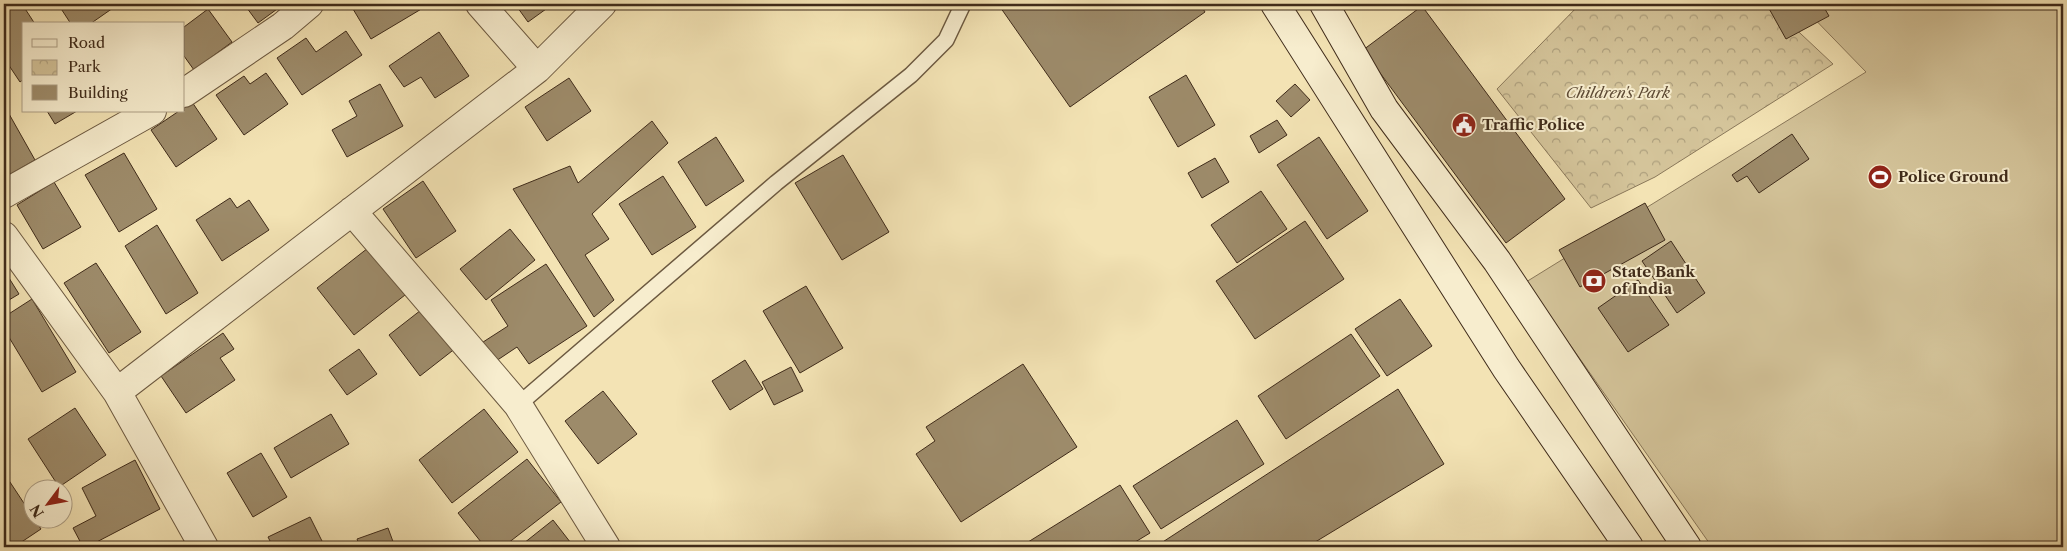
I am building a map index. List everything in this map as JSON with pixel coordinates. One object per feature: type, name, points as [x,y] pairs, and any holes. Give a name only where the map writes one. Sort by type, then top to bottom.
[{"type":"street","points":[[185,92],[282,26],[309,4]]},
{"type":"street","points":[[480,4],[537,69]]},
{"type":"street","points":[[117,392],[537,69],[602,4]]},
{"type":"street","points":[[1276,4],[1506,368],[1629,547]]},
{"type":"street","points":[[1324,4],[1384,109],[1497,261],[1686,547]]},
{"type":"street","points":[[4,194],[150,112]]},
{"type":"street","points":[[352,211],[518,405],[606,547]]},
{"type":"street","points":[[4,236],[117,392],[204,547]]},
{"type":"lane","points":[[518,405],[776,183],[911,75],[946,40],[963,4]]},
{"type":"green space","name":"Children's Park","points":[[1580,4],[1769,4],[1833,64],[1655,177],[1591,208],[1497,89]]},
{"type":"green space","name":"Police Ground","points":[[1800,4],[2063,4],[2063,547],[1712,547],[1526,282],[1866,72]]},
{"type":"building","points":[[9,4],[22,4],[34,22],[22,22],[22,80],[20,82],[4,58],[4,7]]},
{"type":"building","points":[[58,4],[110,4],[113,8],[93,22],[70,22]]},
{"type":"building","points":[[244,4],[284,4],[258,23]]},
{"type":"building","points":[[363,4],[420,4],[423,8],[371,39],[353,9]]},
{"type":"building","points":[[515,4],[553,4],[528,22]]},
{"type":"building","points":[[998,4],[1200,4],[1205,12],[1070,107]]},
{"type":"building","points":[[1822,4],[1829,16],[1786,39],[1767,5]]},
{"type":"building","name":"Traffic Police","points":[[1422,6],[1565,199],[1506,243],[1363,50]]},
{"type":"building","points":[[208,9],[232,42],[194,70],[185,57],[185,26]]},
{"type":"building","points":[[346,31],[362,55],[302,95],[277,58],[306,38],[316,52]]},
{"type":"building","points":[[439,32],[469,76],[435,98],[421,77],[404,87],[389,66]]},
{"type":"building","points":[[266,73],[288,104],[244,135],[216,95],[244,76],[250,84]]},
{"type":"building","points":[[1186,75],[1215,125],[1178,147],[1149,97]]},
{"type":"building","points":[[569,78],[591,111],[547,141],[525,107]]},
{"type":"building","points":[[380,84],[403,126],[347,157],[332,130],[357,116],[349,101]]},
{"type":"building","points":[[1295,84],[1310,100],[1291,117],[1276,101]]},
{"type":"building","points":[[192,102],[217,139],[176,167],[151,130],[178,112],[185,112],[185,107]]},
{"type":"building","points":[[4,105],[35,160],[4,178]]},
{"type":"building","points":[[48,112],[75,112],[55,124]]},
{"type":"building","points":[[1277,120],[1287,135],[1259,153],[1250,136]]},
{"type":"building","points":[[652,121],[668,143],[592,214],[609,239],[585,255],[614,300],[594,317],[513,189],[570,166],[578,183]]},
{"type":"building","points":[[1792,134],[1809,159],[1759,193],[1747,176],[1737,182],[1732,175]]},
{"type":"building","points":[[716,137],[744,181],[706,206],[678,162]]},
{"type":"building","points":[[1319,137],[1368,211],[1327,239],[1277,165]]},
{"type":"building","points":[[124,153],[157,209],[119,232],[85,175]]},
{"type":"building","points":[[843,155],[889,232],[842,260],[795,183]]},
{"type":"building","points":[[1215,158],[1229,182],[1202,198],[1188,173]]},
{"type":"building","points":[[663,176],[696,227],[652,255],[619,204]]},
{"type":"building","points":[[423,181],[456,231],[416,258],[383,209]]},
{"type":"building","points":[[54,182],[81,227],[43,249],[17,205]]},
{"type":"building","points":[[1261,191],[1287,229],[1237,263],[1211,225]]},
{"type":"building","points":[[230,198],[237,208],[249,200],[269,230],[222,261],[196,220]]},
{"type":"building","points":[[1645,203],[1665,240],[1580,287],[1559,250]]},
{"type":"building","points":[[1305,221],[1344,279],[1255,339],[1216,281]]},
{"type":"building","points":[[157,225],[198,293],[166,314],[125,246]]},
{"type":"building","points":[[510,229],[535,260],[486,300],[460,269]]},
{"type":"building","points":[[1671,241],[1705,293],[1677,313],[1642,261]]},
{"type":"building","points":[[368,248],[405,295],[354,335],[317,288]]},
{"type":"building","points":[[96,263],[141,332],[109,353],[64,283]]},
{"type":"building","points":[[546,264],[587,326],[529,364],[517,347],[493,363],[480,344],[508,326],[491,300]]},
{"type":"building","points":[[4,270],[19,294],[4,303]]},
{"type":"building","points":[[1638,280],[1669,325],[1628,352],[1598,308]]},
{"type":"building","points":[[806,286],[843,348],[800,373],[763,311]]},
{"type":"building","points":[[32,299],[76,372],[42,392],[4,329],[4,317]]},
{"type":"building","points":[[1400,299],[1432,346],[1387,376],[1355,329]]},
{"type":"building","points":[[430,303],[461,344],[420,376],[389,335]]},
{"type":"building","points":[[223,333],[234,349],[220,358],[235,380],[186,413],[161,376]]},
{"type":"building","points":[[1351,334],[1380,376],[1286,439],[1258,396]]},
{"type":"building","points":[[359,349],[377,374],[347,395],[329,370]]},
{"type":"building","points":[[745,360],[763,389],[730,410],[712,381]]},
{"type":"building","points":[[1023,364],[1077,447],[961,522],[916,454],[935,441],[926,427]]},
{"type":"building","points":[[791,367],[803,391],[774,405],[762,382]]},
{"type":"building","points":[[1398,389],[1444,464],[1307,547],[1155,547]]},
{"type":"building","points":[[603,391],[637,434],[598,464],[565,421]]},
{"type":"building","points":[[75,408],[106,455],[72,478],[53,478],[28,439]]},
{"type":"building","points":[[484,409],[518,452],[452,503],[419,460]]},
{"type":"building","points":[[331,414],[349,444],[291,478],[274,448]]},
{"type":"building","points":[[1237,420],[1264,464],[1161,529],[1133,486]]},
{"type":"building","points":[[261,453],[287,497],[253,517],[227,473]]},
{"type":"building","points":[[527,459],[561,502],[503,547],[485,547],[458,513]]},
{"type":"building","points":[[135,460],[160,509],[87,547],[83,547],[73,528],[96,516],[82,488]]},
{"type":"building","points":[[4,473],[22,500],[22,528],[41,529],[14,547],[4,547]]},
{"type":"building","points":[[1120,485],[1150,533],[1127,547],[1020,547]]},
{"type":"building","points":[[310,517],[325,547],[273,547],[268,537]]},
{"type":"building","points":[[553,520],[574,547],[519,547]]},
{"type":"building","points":[[388,528],[395,547],[360,547],[357,539]]},
{"type":"place","name":"Traffic Police","points":[[1464,125]]},
{"type":"place","name":"Police Ground","points":[[1880,177]]},
{"type":"place","name":"State Bank of India","points":[[1594,281]]}]
